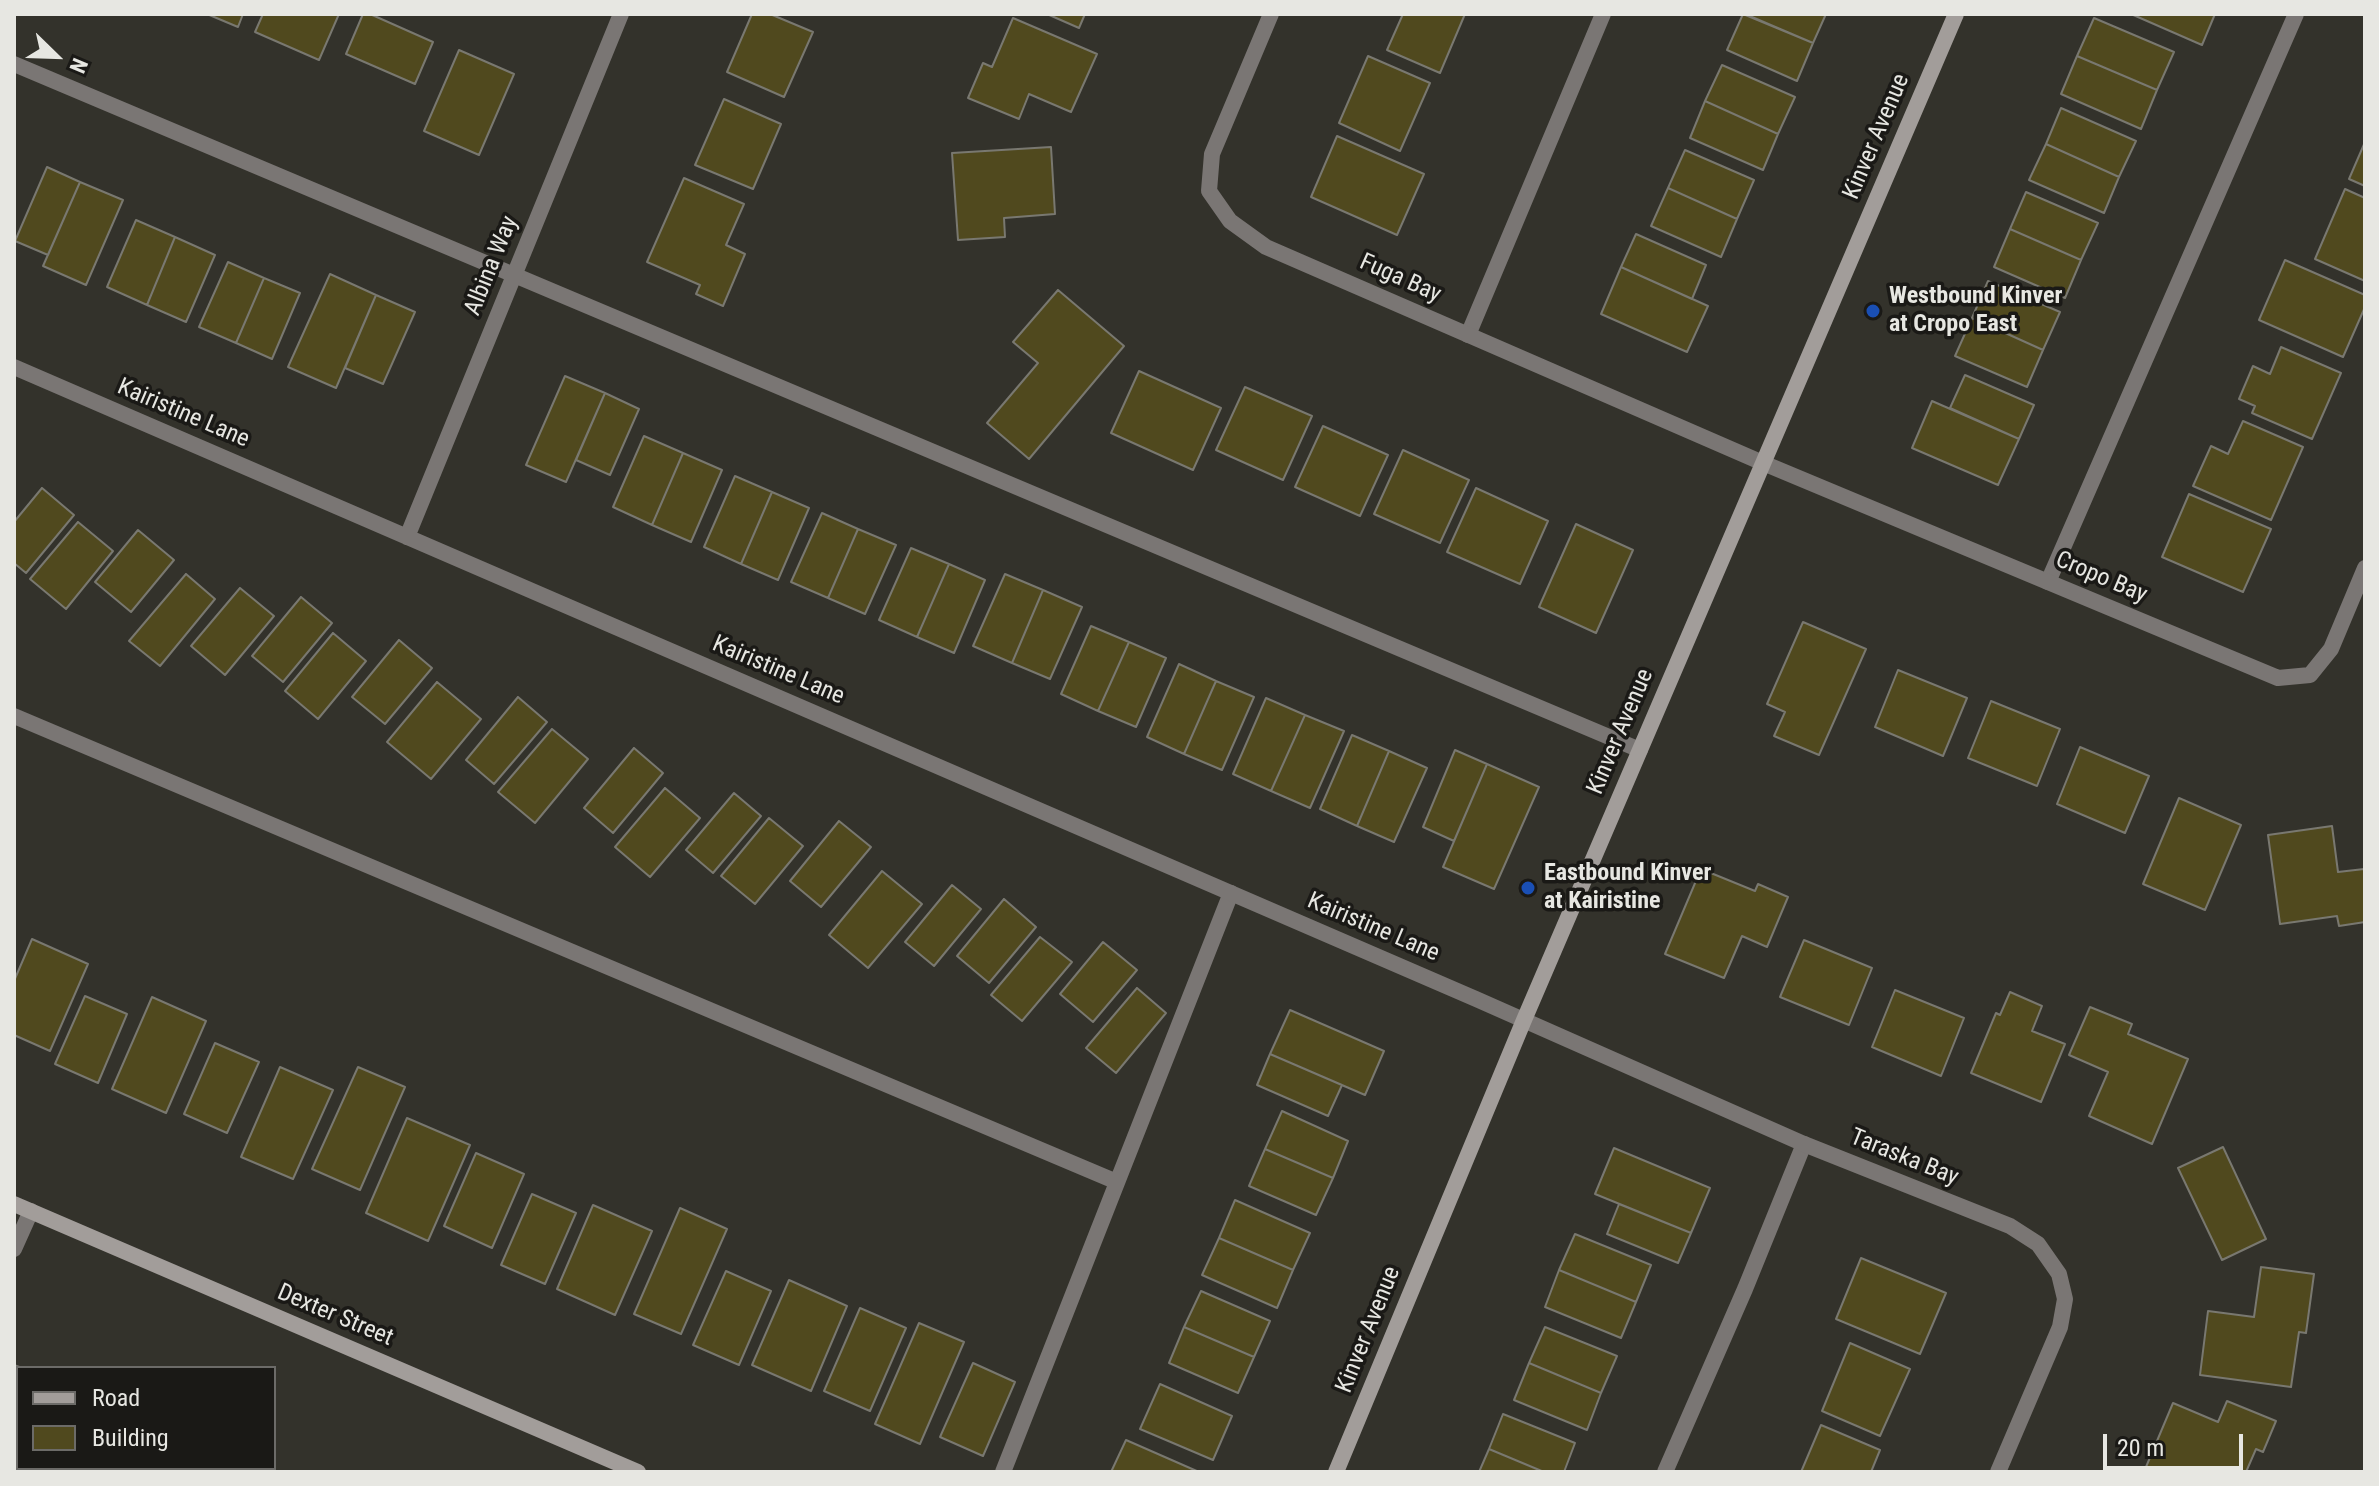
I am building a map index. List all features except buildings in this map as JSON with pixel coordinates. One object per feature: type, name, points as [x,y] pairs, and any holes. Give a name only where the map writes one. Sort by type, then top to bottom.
[{"type":"street","name":"Albina Way","points":[[407,537],[621,14]]},
{"type":"street","name":"Fuga Bay","points":[[1271,14],[1212,154],[1209,191],[1230,221],[1266,247],[1763,463]]},
{"type":"street","points":[[1468,335],[1603,14]]},
{"type":"street","name":"Kinver Avenue","points":[[1336,1472],[1524,1020],[1956,14]]},
{"type":"street","points":[[2048,582],[2296,14]]},
{"type":"street","points":[[14,64],[1640,750]]},
{"type":"street","name":"Kairistine Lane","points":[[14,367],[1524,1020]]},
{"type":"street","name":"Cropo Bay","points":[[1763,463],[2278,678],[2310,675],[2331,649],[2365,568]]},
{"type":"street","points":[[14,716],[1117,1182]]},
{"type":"street","points":[[1003,1472],[1231,893]]},
{"type":"street","name":"Taraska Bay","points":[[1524,1020],[1804,1144],[2010,1226],[2038,1244],[2059,1274],[2065,1299],[2060,1327],[1998,1472]]},
{"type":"street","points":[[1665,1472],[1804,1144]]},
{"type":"street","name":"Dexter Street","points":[[14,1204],[638,1472]]},
{"type":"street","points":[[14,1249],[31,1211]]},
{"type":"place","name":"Westbound Kinver at Cropo East","points":[[1873,311]]},
{"type":"place","name":"Eastbound Kinver at Kairistine","points":[[1528,888]]}]
